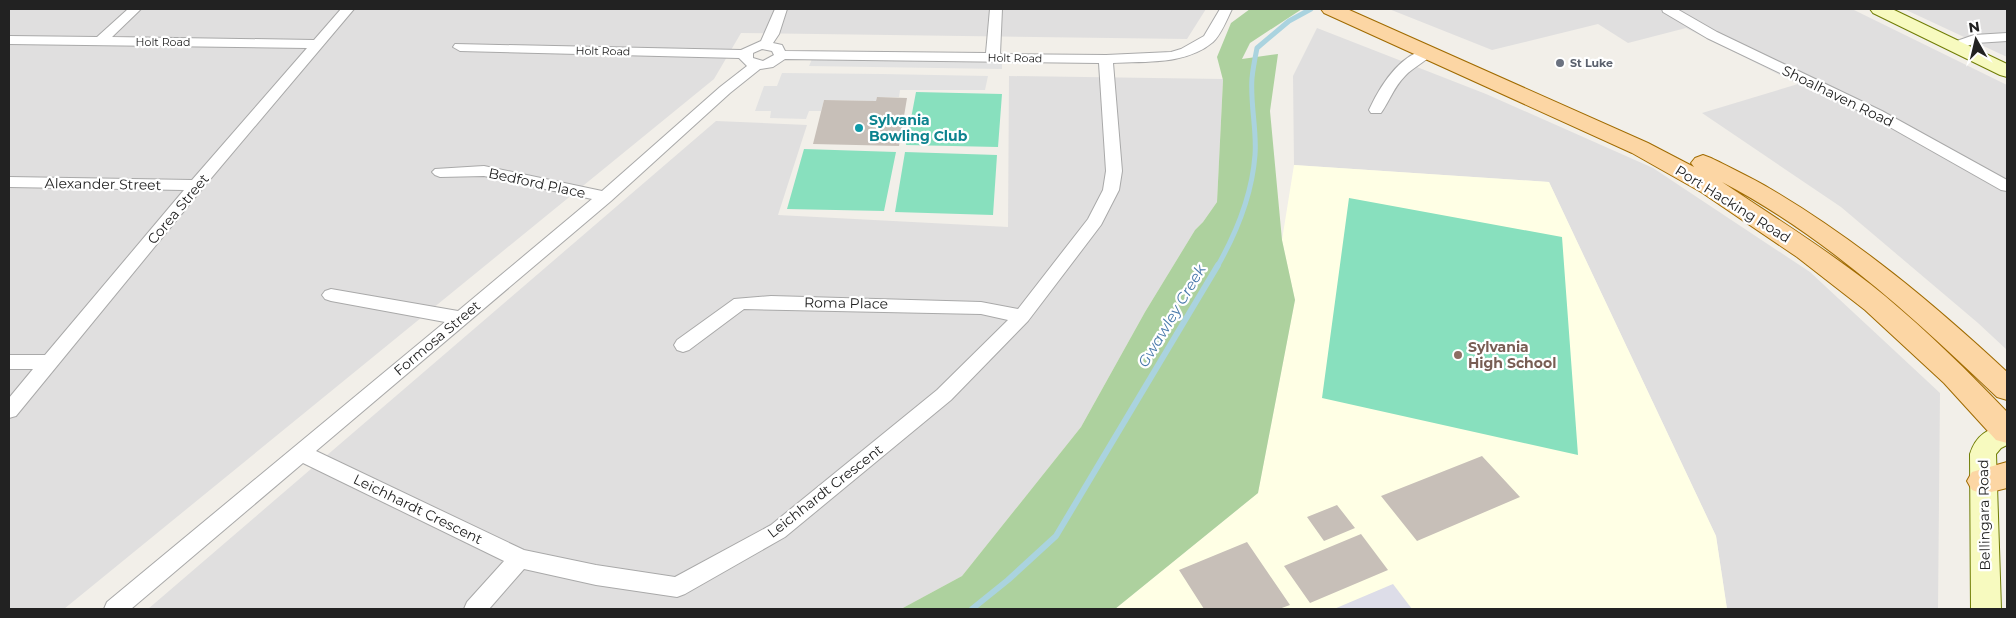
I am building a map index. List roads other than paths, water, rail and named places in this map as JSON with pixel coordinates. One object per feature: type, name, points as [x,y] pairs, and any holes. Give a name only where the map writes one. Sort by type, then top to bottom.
[{"type":"main road","name":"Port Hacking Road","points":[[1345,10],[1426,53],[1640,148],[1710,186],[1806,250],[1875,303],[1954,375],[2007,430]]},
{"type":"main road","name":"Port Hacking Road","points":[[1345,10],[1573,98],[1760,193],[1832,241],[1874,274],[1955,340],[2007,389]]},
{"type":"street","points":[[99,42],[135,9]]},
{"type":"street","name":"Corea Street","points":[[9,411],[196,185],[348,9]]},
{"type":"street","points":[[765,45],[772,34],[781,9]]},
{"type":"street","points":[[993,57],[996,9]]},
{"type":"street","name":"Holt Road","points":[[781,55],[1106,59],[1171,56],[1186,52],[1209,39],[1226,9]]},
{"type":"street","name":"Shoalhaven Road","points":[[1668,9],[1712,35],[1877,114],[2007,186]]},
{"type":"street","points":[[1879,9],[2007,72]]},
{"type":"street","points":[[1956,46],[1974,39],[2007,37]]},
{"type":"street","name":"Holt Road","points":[[9,40],[318,44]]},
{"type":"street","points":[[765,45],[777,48],[781,51],[781,55],[773,62],[751,59],[750,49],[765,45]]},
{"type":"street","name":"Holt Road","points":[[460,47],[751,59]]},
{"type":"street","points":[[1376,110],[1384,90],[1409,63],[1426,53]]},
{"type":"street","name":"Formosa Street","points":[[115,609],[604,197],[726,90],[751,59]]},
{"type":"street","name":"Leichhardt Crescent","points":[[301,453],[520,558],[554,568],[677,587],[778,531],[944,395],[1022,316],[1094,221],[1111,190],[1114,171],[1106,59]]},
{"type":"street","name":"Bedford Place","points":[[440,172],[484,171],[604,197]]},
{"type":"street","name":"Alexander Street","points":[[9,182],[196,185]]},
{"type":"street","points":[[331,294],[461,318]]},
{"type":"street","name":"Roma Place","points":[[683,345],[740,303],[771,302],[981,308],[1022,316]]},
{"type":"street","points":[[9,362],[48,362]]},
{"type":"street","name":"Bellingara Road","points":[[1986,609],[1995,478],[1984,449],[1990,440],[2007,435]]},
{"type":"street","points":[[474,609],[520,558]]},
{"type":"waterway","name":"Gwawley Creek","points":[[1217,267],[1231,240],[1251,184],[1255,155],[1252,88],[1257,48],[1289,21],[1311,9]]},
{"type":"waterway","name":"Gwawley Creek","points":[[972,609],[1008,580],[1056,536],[1218,265]]},
{"type":"place","name":"St Luke","points":[[1560,63]]},
{"type":"place","name":"Sylvania Bowling Club","points":[[859,128]]},
{"type":"place","name":"Sylvania High School","points":[[1458,355]]}]
